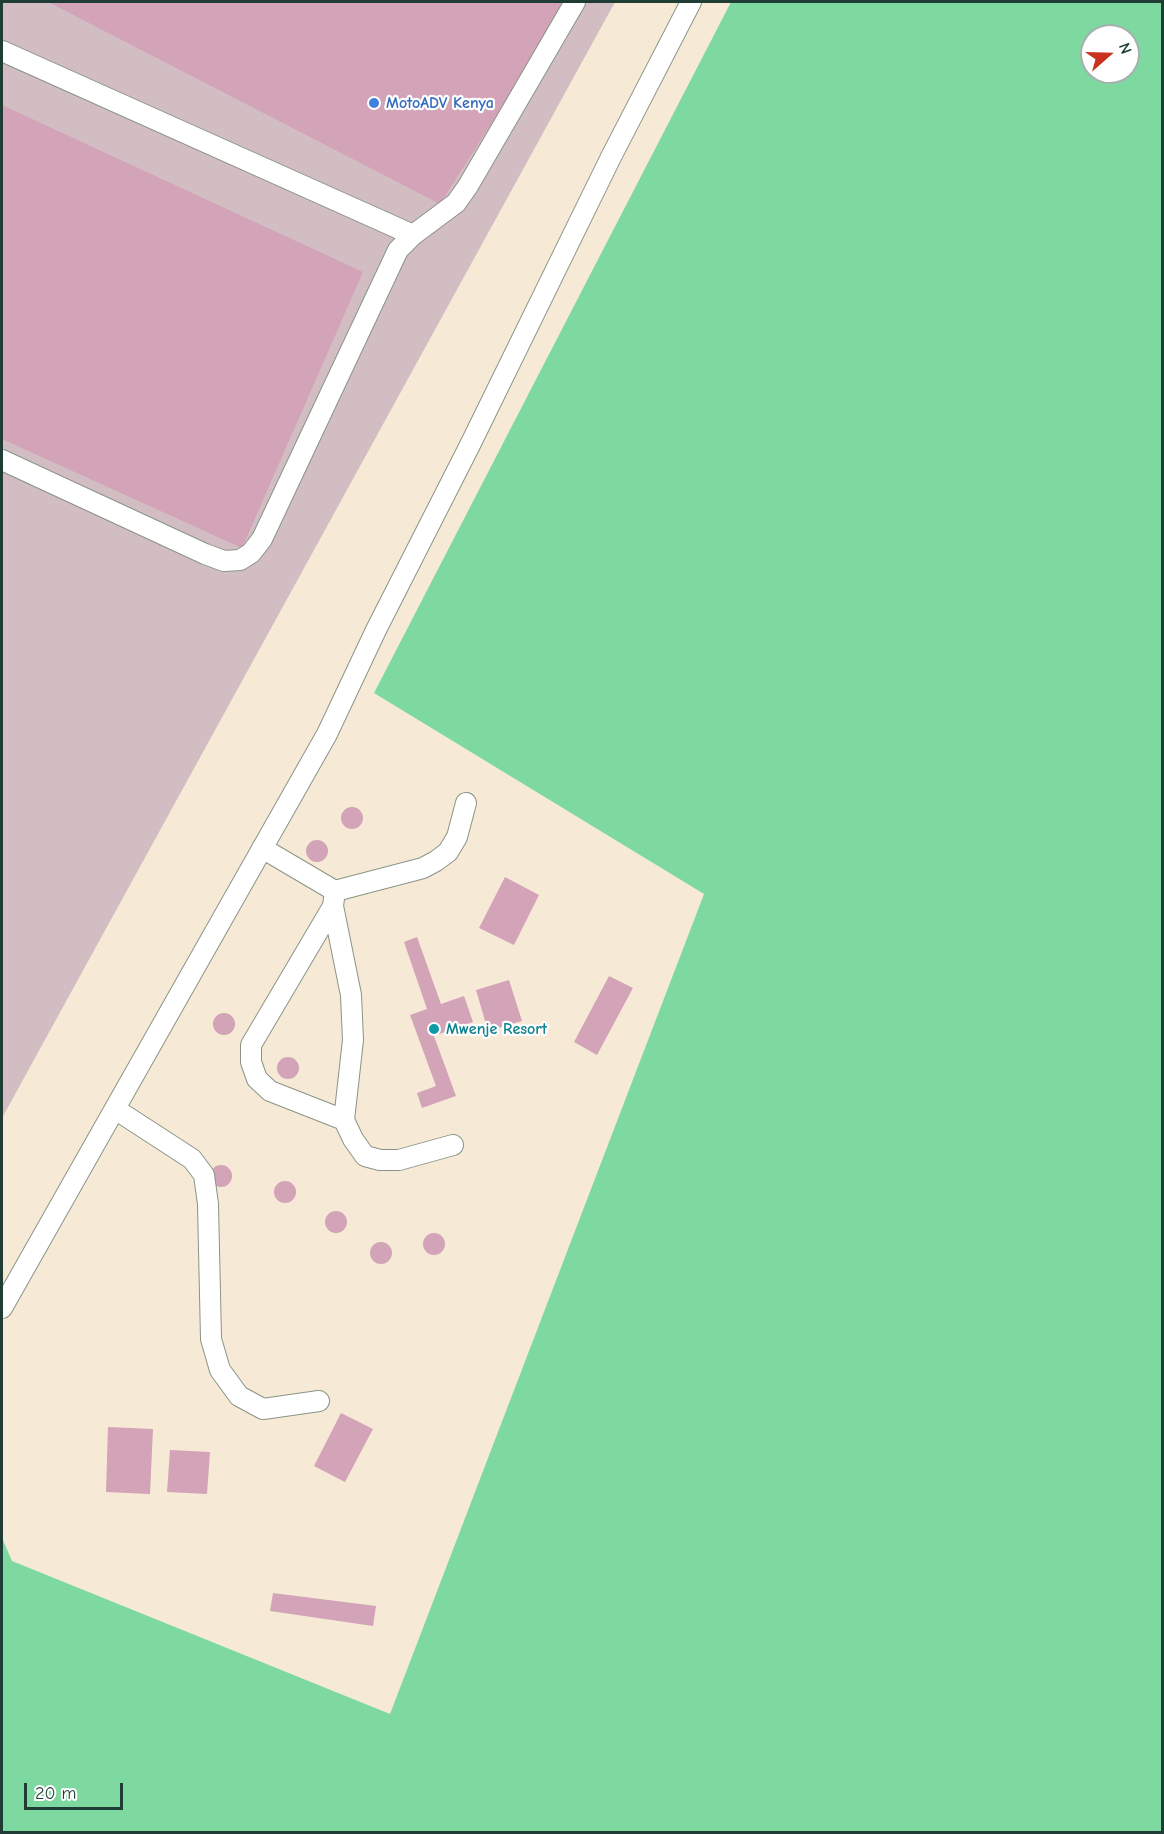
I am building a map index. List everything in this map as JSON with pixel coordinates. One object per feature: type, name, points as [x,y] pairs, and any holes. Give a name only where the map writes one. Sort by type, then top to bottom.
[{"type":"lane","points":[[2,460],[205,554],[224,561],[240,560],[251,553],[262,538],[398,250],[413,235],[456,203],[576,2]]},
{"type":"lane","points":[[2,1308],[327,734],[381,620],[470,445],[611,157],[691,2]]},
{"type":"lane","points":[[2,51],[413,235]]},
{"type":"lane","points":[[344,1120],[270,1091],[257,1079],[250,1062],[251,1045],[334,898],[423,868],[436,861],[448,852],[457,837],[466,803]]},
{"type":"lane","points":[[262,848],[334,898],[353,1017],[353,1040],[344,1120],[365,1156],[380,1160],[399,1160],[453,1145]]},
{"type":"lane","points":[[115,1109],[192,1159],[204,1175],[208,1204],[211,1339],[220,1370],[239,1396],[263,1409],[319,1401]]},
{"type":"shaded area","points":[[2,2],[615,2],[2,1118]]},
{"type":"green space","points":[[731,2],[1162,2],[1162,1832],[2,1832],[2,1538],[12,1561],[390,1714],[704,894],[374,693]]},
{"type":"building","name":"MotoADV Kenya","points":[[48,2],[569,2],[440,204]]},
{"type":"building","points":[[2,105],[363,272],[242,548],[2,439]]},
{"type":"building","points":[[352,807],[360,810],[363,818],[360,826],[352,829],[344,826],[341,818],[344,810]]},
{"type":"building","points":[[317,840],[325,843],[328,851],[325,859],[317,862],[309,859],[306,851],[309,843]]},
{"type":"building","points":[[505,877],[539,895],[514,945],[479,928]]},
{"type":"building","name":"Mwenje Resort","points":[[417,937],[441,1004],[464,996],[473,1022],[434,1036],[456,1096],[422,1108],[417,1093],[436,1086],[410,1015],[427,1009],[404,942]]},
{"type":"building","points":[[609,976],[633,988],[597,1055],[574,1042]]},
{"type":"building","points":[[509,980],[522,1021],[488,1031],[476,990]]},
{"type":"building","points":[[224,1013],[232,1016],[235,1024],[232,1032],[224,1035],[216,1032],[213,1024],[216,1016]]},
{"type":"building","points":[[288,1057],[296,1060],[299,1068],[296,1076],[288,1079],[280,1076],[277,1068],[280,1060]]},
{"type":"building","points":[[221,1165],[229,1168],[232,1176],[229,1184],[221,1187],[213,1184],[210,1176],[213,1168]]},
{"type":"building","points":[[285,1181],[293,1184],[296,1192],[293,1200],[285,1203],[277,1200],[274,1192],[277,1184]]},
{"type":"building","points":[[336,1211],[344,1214],[347,1222],[344,1230],[336,1233],[328,1230],[325,1222],[328,1214]]},
{"type":"building","points":[[434,1233],[442,1236],[445,1244],[442,1252],[434,1255],[426,1252],[423,1244],[426,1236]]},
{"type":"building","points":[[381,1242],[389,1245],[392,1253],[389,1261],[381,1264],[373,1261],[370,1253],[373,1245]]},
{"type":"building","points":[[341,1413],[373,1429],[345,1482],[314,1466]]},
{"type":"building","points":[[108,1427],[153,1429],[150,1494],[106,1492]]},
{"type":"building","points":[[170,1450],[210,1452],[207,1494],[167,1492]]},
{"type":"building","points":[[273,1593],[376,1606],[373,1626],[270,1611]]},
{"type":"place","name":"MotoADV Kenya","points":[[374,103]]},
{"type":"place","name":"Mwenje Resort","points":[[434,1029]]}]
